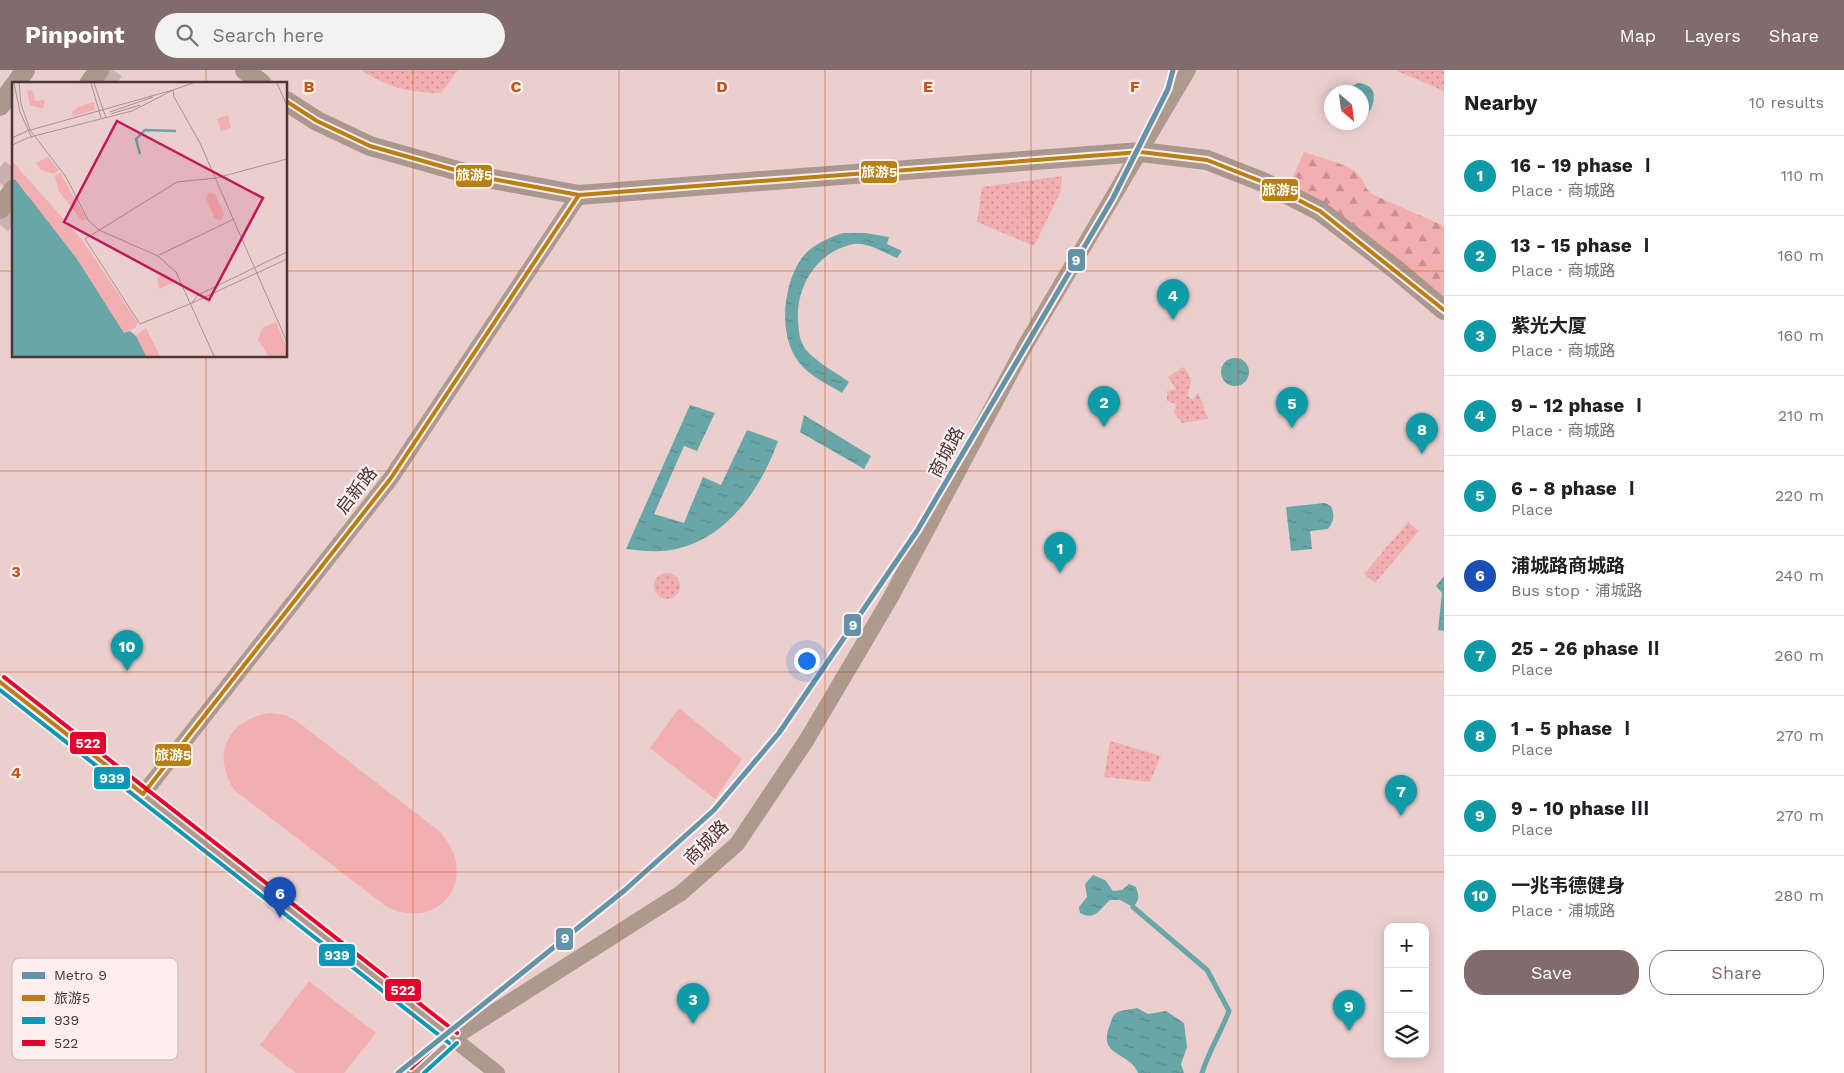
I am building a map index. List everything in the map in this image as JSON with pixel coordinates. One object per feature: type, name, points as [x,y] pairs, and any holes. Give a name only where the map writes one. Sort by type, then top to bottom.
[{"type":"main road","points":[[17,82],[25,70]]},
{"type":"main road","points":[[90,82],[99,70]]},
{"type":"main road","points":[[245,70],[260,82]]},
{"type":"main road","points":[[0,106],[12,89]]},
{"type":"main road","points":[[288,103],[316,121],[370,146],[476,176],[579,195],[1141,152],[1207,160],[1263,182],[1320,211],[1394,268],[1444,310]]},
{"type":"main road","points":[[0,208],[12,192]]},
{"type":"street","name":"商城路","points":[[414,1073],[453,1038],[681,893],[737,844],[806,741],[891,597],[1026,344],[1188,70]]},
{"type":"street","name":"启新路","points":[[143,794],[391,478],[579,195]]},
{"type":"street","points":[[0,682],[497,1073]]},
{"type":"green space","points":[[361,70],[458,70],[441,93],[419,92],[399,88],[380,81]]},
{"type":"green space","points":[[1395,70],[1444,70],[1444,91]]},
{"type":"green space","points":[[1304,152],[1351,169],[1359,174],[1372,194],[1444,226],[1444,299],[1288,187]]},
{"type":"green space","points":[[1062,176],[1061,191],[1034,246],[977,222],[982,187]]},
{"type":"green space","points":[[1183,367],[1190,378],[1188,396],[1193,400],[1198,392],[1208,419],[1182,423],[1174,413],[1176,404],[1167,401],[1167,391],[1176,389],[1168,377]]},
{"type":"green space","points":[[1408,522],[1419,531],[1375,583],[1364,574]]},
{"type":"green space","points":[[667,573],[676,577],[680,586],[676,595],[667,599],[658,595],[654,586],[658,577]]},
{"type":"green space","points":[[679,708],[742,759],[715,799],[650,748]]},
{"type":"green space","points":[[270,713],[285,715],[298,722],[439,831],[451,848],[456,865],[456,881],[449,895],[439,906],[424,912],[407,913],[387,907],[234,790],[227,776],[224,763],[224,751],[228,740],[243,723]]},
{"type":"green space","points":[[1110,741],[1161,756],[1150,782],[1104,777]]},
{"type":"green space","points":[[309,981],[376,1033],[344,1073],[296,1073],[260,1045]]},
{"type":"water","points":[[1369,87],[1374,98],[1369,112]]},
{"type":"water","points":[[843,233],[865,233],[889,237],[887,244],[902,251],[897,258],[865,245],[854,244],[841,248],[819,262],[805,283],[798,308],[801,340],[811,355],[849,382],[842,393],[812,375],[795,356],[789,343],[785,314],[790,284],[801,259],[815,246]]},
{"type":"water","points":[[1235,358],[1245,362],[1249,372],[1245,382],[1235,386],[1225,382],[1221,372],[1225,362]]},
{"type":"water","points":[[690,405],[715,413],[697,451],[684,446],[654,514],[684,523],[703,477],[721,485],[747,430],[778,441],[771,458],[763,475],[742,506],[714,532],[698,542],[673,550],[626,549]]},
{"type":"water","points":[[804,415],[871,456],[864,469],[800,432]]},
{"type":"water","points":[[1325,503],[1331,506],[1333,513],[1333,521],[1328,529],[1310,531],[1312,549],[1291,551],[1286,507]]},
{"type":"water","points":[[1444,576],[1444,631],[1438,630],[1442,593],[1436,586]]},
{"type":"water","points":[[1093,875],[1105,880],[1113,891],[1122,890],[1129,884],[1136,887],[1137,902],[1133,907],[1120,900],[1110,900],[1100,911],[1093,915],[1089,916],[1080,913],[1079,907],[1087,897],[1085,884]]},
{"type":"water","points":[[1137,1008],[1148,1014],[1166,1011],[1184,1023],[1187,1047],[1181,1064],[1184,1073],[1138,1073],[1129,1061],[1111,1049],[1107,1043],[1107,1035],[1113,1016],[1120,1011]]},
{"type":"waterway","points":[[1133,907],[1207,970],[1229,1011],[1202,1073]]},
{"type":"tunnel","points":[[105,82],[114,70]]},
{"type":"tunnel","points":[[0,183],[12,168]]},
{"type":"tunnel","points":[[0,225],[12,210]]},
{"type":"metro line","name":"9","points":[[398,1073],[625,890],[714,810],[779,733],[917,531],[1113,198],[1168,89],[1173,70]]},
{"type":"transit line","name":"旅游5","points":[[288,102],[317,121],[370,146],[476,176],[579,195],[1141,152],[1207,160],[1263,182],[1320,211],[1444,310]]},
{"type":"transit line","name":"旅游5","points":[[0,682],[143,794],[391,478],[579,195]]},
{"type":"transit line","name":"522","points":[[4,677],[457,1033]]},
{"type":"transit line","name":"939","points":[[0,690],[449,1043]]},
{"type":"transit line","name":"522","points":[[411,1068],[449,1033]]},
{"type":"transit line","name":"939","points":[[424,1073],[457,1043]]},
{"type":"place","name":"9 - 12 phase Ⅰ","points":[[1173,320]]},
{"type":"place","name":"13 - 15 phase Ⅰ","points":[[1104,427]]},
{"type":"place","name":"6 - 8 phase Ⅰ","points":[[1292,428]]},
{"type":"place","name":"1 - 5 phase Ⅰ","points":[[1422,454]]},
{"type":"place","name":"16 - 19 phase Ⅰ","points":[[1060,573]]},
{"type":"place","name":"一兆韦德健身","points":[[127,671]]},
{"type":"place","name":"25 - 26 phase Ⅱ","points":[[1401,816]]},
{"type":"place","name":"浦城路商城路","points":[[280,918]]},
{"type":"place","name":"紫光大厦","points":[[693,1024]]},
{"type":"place","name":"9 - 10 phase Ⅲ","points":[[1349,1031]]}]
